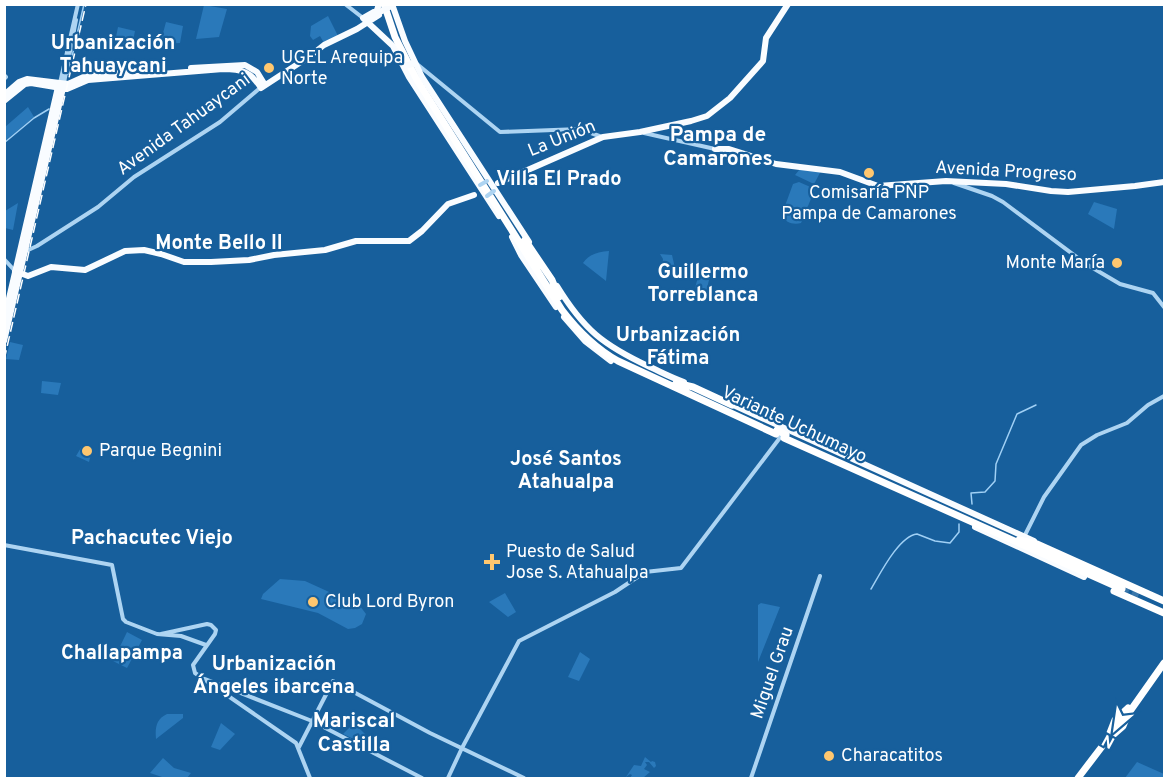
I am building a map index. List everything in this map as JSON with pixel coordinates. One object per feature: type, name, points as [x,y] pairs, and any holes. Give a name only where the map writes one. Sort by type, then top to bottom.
[{"type":"highway","name":"Variante Uchumayo","points":[[391,5],[395,37],[417,80],[550,290],[579,331],[603,352],[1045,555],[1164,607]]},
{"type":"highway","name":"Variante Uchumayo","points":[[391,5],[398,35],[415,72],[559,297],[577,323],[599,344],[626,360],[781,434],[1071,559],[1123,589]]},
{"type":"highway","points":[[514,240],[550,290]]},
{"type":"highway","points":[[525,240],[552,280],[559,297]]},
{"type":"highway","points":[[676,383],[693,387],[732,405]]},
{"type":"highway","name":"Variante Uchumayo","points":[[1021,538],[1123,589]]},
{"type":"highway","points":[[1045,555],[1084,577]]},
{"type":"highway","name":"Variante Uchumayo","points":[[1084,577],[1123,589]]},
{"type":"highway","name":"Variante Uchumayo","points":[[1137,595],[1164,607]]},
{"type":"highway","points":[[1107,740],[1113,723],[1129,707],[1164,657]]},
{"type":"highway","points":[[1078,778],[1107,740],[1121,728],[1128,714],[1164,663]]},
{"type":"highway","points":[[1113,723],[1116,728],[1121,728]]},
{"type":"main road","points":[[379,4],[377,10],[364,22],[393,46],[422,77],[525,240],[538,255],[575,314],[602,341],[628,357],[732,405],[781,434]]},
{"type":"main road","name":"La Unión","points":[[498,183],[603,137],[640,132],[707,116],[730,98],[763,61],[766,38],[788,4]]},
{"type":"main road","points":[[391,5],[408,64]]},
{"type":"main road","name":"Avenida Tahuaycani","points":[[263,86],[324,45],[391,5]]},
{"type":"main road","points":[[5,98],[28,83],[62,85],[88,75],[237,64],[245,65],[257,72],[263,86]]},
{"type":"main road","name":"Variante Uchumayo","points":[[408,64],[521,255],[568,323],[585,341],[608,359],[974,514],[1021,538]]},
{"type":"main road","points":[[4,320],[26,251],[53,106],[62,85]]},
{"type":"main road","points":[[4,341],[62,85]]},
{"type":"main road","name":"Avenida Progreso","points":[[715,149],[729,149],[776,164],[840,172],[882,186],[950,181],[1006,184],[1068,192],[1124,188],[1164,182]]},
{"type":"main road","points":[[18,273],[32,275],[51,267],[85,270],[124,251],[144,250],[184,262],[237,261],[325,250],[356,241],[405,241],[418,236],[448,204],[474,195]]},
{"type":"main road","name":"Variante Uchumayo","points":[[781,434],[1084,577]]},
{"type":"street","points":[[62,85],[78,4]]},
{"type":"street","points":[[345,4],[364,22]]},
{"type":"street","points":[[408,64],[500,132],[580,129],[603,137]]},
{"type":"street","name":"Avenida Tahuaycani","points":[[26,251],[98,207],[134,177],[215,125],[263,86]]},
{"type":"street","points":[[640,132],[715,149]]},
{"type":"street","points":[[950,181],[1003,202],[1086,264],[1120,284],[1153,293],[1164,307]]},
{"type":"street","points":[[474,195],[479,192],[480,186],[488,182]]},
{"type":"street","name":"La Unión","points":[[488,182],[498,183]]},
{"type":"street","points":[[474,195],[487,196],[494,191],[498,183]]},
{"type":"street","points":[[4,259],[18,273]]},
{"type":"street","points":[[1021,538],[1044,498],[1081,445],[1103,432],[1127,423],[1148,405],[1164,396]]},
{"type":"street","points":[[448,778],[519,641],[615,592],[645,572],[681,568],[781,434]]},
{"type":"street","points":[[4,545],[112,565],[123,619],[135,626],[161,634],[181,636],[206,645]]},
{"type":"street","name":"Miguel Grau","points":[[751,778],[820,576]]},
{"type":"street","points":[[161,634],[210,625],[216,631],[193,665],[193,669],[212,686],[299,747],[310,778]]},
{"type":"street","points":[[199,676],[312,721],[422,778]]},
{"type":"street","points":[[299,747],[333,681],[430,733],[524,778]]},
{"type":"shaded area","points":[[204,5],[227,9],[219,37],[196,39]]},
{"type":"shaded area","points":[[328,16],[338,36],[324,43],[320,36],[313,40],[310,36],[311,26]]},
{"type":"shaded area","points":[[166,22],[183,26],[180,43],[160,44]]},
{"type":"shaded area","points":[[118,27],[135,31],[132,46],[114,47]]},
{"type":"shaded area","points":[[28,107],[34,117],[5,141],[5,127]]},
{"type":"shaded area","name":"Pampa de Camarones","points":[[800,169],[821,171],[814,184],[795,175]]},
{"type":"shaded area","points":[[799,182],[815,189],[801,223],[792,223],[787,221],[782,214],[793,184]]},
{"type":"shaded area","points":[[1094,202],[1117,209],[1114,229],[1088,214]]},
{"type":"shaded area","points":[[18,203],[13,230],[5,228],[5,211]]},
{"type":"shaded area","points":[[609,251],[606,281],[583,263],[594,254]]},
{"type":"shaded area","points":[[660,254],[672,255],[675,268],[662,271],[663,259]]},
{"type":"shaded area","points":[[698,277],[709,280],[706,292],[695,288]]},
{"type":"shaded area","points":[[10,342],[23,345],[19,360],[6,359]]},
{"type":"shaded area","points":[[42,381],[61,383],[58,395],[41,393]]},
{"type":"shaded area","points":[[82,446],[92,450],[89,462],[76,456]]},
{"type":"shaded area","name":"Club Lord Byron","points":[[280,579],[305,581],[360,606],[366,614],[362,624],[348,629],[318,613],[261,599],[263,594]]},
{"type":"shaded area","points":[[505,593],[516,612],[508,617],[489,602]]},
{"type":"shaded area","points":[[761,603],[780,607],[758,662],[758,605]]},
{"type":"shaded area","points":[[127,632],[142,640],[127,668],[113,661]]},
{"type":"shaded area","points":[[580,652],[590,659],[579,681],[568,677]]},
{"type":"shaded area","points":[[167,714],[183,714],[183,718],[156,739],[157,724],[160,718]]},
{"type":"shaded area","points":[[221,723],[235,734],[220,750],[211,747]]},
{"type":"shaded area","name":"Mariscal Castilla","points":[[354,723],[365,734],[358,741],[343,734]]},
{"type":"shaded area","points":[[645,757],[655,762],[656,766],[654,768],[649,762],[645,762],[647,765],[644,769],[650,772],[643,778],[630,778],[632,775],[630,774],[626,777],[634,765],[641,766]]},
{"type":"shaded area","points":[[163,758],[174,768],[191,773],[187,778],[165,778],[150,773]]},
{"type":"shaded area","points":[[1137,762],[1164,774],[1164,778],[1125,778]]},
{"type":"waterway","points":[[68,74],[84,4]]},
{"type":"waterway","points":[[4,143],[34,118],[49,109]]},
{"type":"waterway","points":[[972,504],[971,493],[985,492],[995,481],[996,464],[1017,414],[1036,405]]},
{"type":"waterway","points":[[871,589],[903,541],[917,534],[935,541],[950,543],[959,532],[959,524]]},
{"type":"tunnel","points":[[1123,587],[1139,594]]},
{"type":"railway","points":[[4,360],[86,4]]},
{"type":"place","name":"UGEL Arequipa Norte","points":[[269,68]]},
{"type":"place","name":"Comisaría PNP Pampa de Camarones","points":[[869,173]]},
{"type":"place","name":"Monte María","points":[[1117,263]]},
{"type":"place","name":"Parque Begnini","points":[[87,451]]},
{"type":"place","name":"Puesto de Salud Jose S. Atahualpa","points":[[492,562]]},
{"type":"place","name":"Club Lord Byron","points":[[313,602]]},
{"type":"place","name":"Characatitos","points":[[829,756]]},
{"type":"district","name":"Urbanización Tahuaycani","points":[[113,56]]},
{"type":"district","name":"Pampa de Camarones","points":[[718,147]]},
{"type":"district","name":"Villa El Prado","points":[[559,180]]},
{"type":"district","name":"Monte Bello II","points":[[219,244]]},
{"type":"district","name":"Guillermo Torreblanca","points":[[703,284]]},
{"type":"district","name":"Urbanización Fátima","points":[[678,348]]},
{"type":"district","name":"José Santos Atahualpa","points":[[566,472]]},
{"type":"district","name":"Pachacutec Viejo","points":[[152,539]]},
{"type":"district","name":"Challapampa","points":[[122,654]]},
{"type":"district","name":"Urbanización Ángeles ibarcena","points":[[274,676]]},
{"type":"district","name":"Mariscal Castilla","points":[[354,733]]}]
